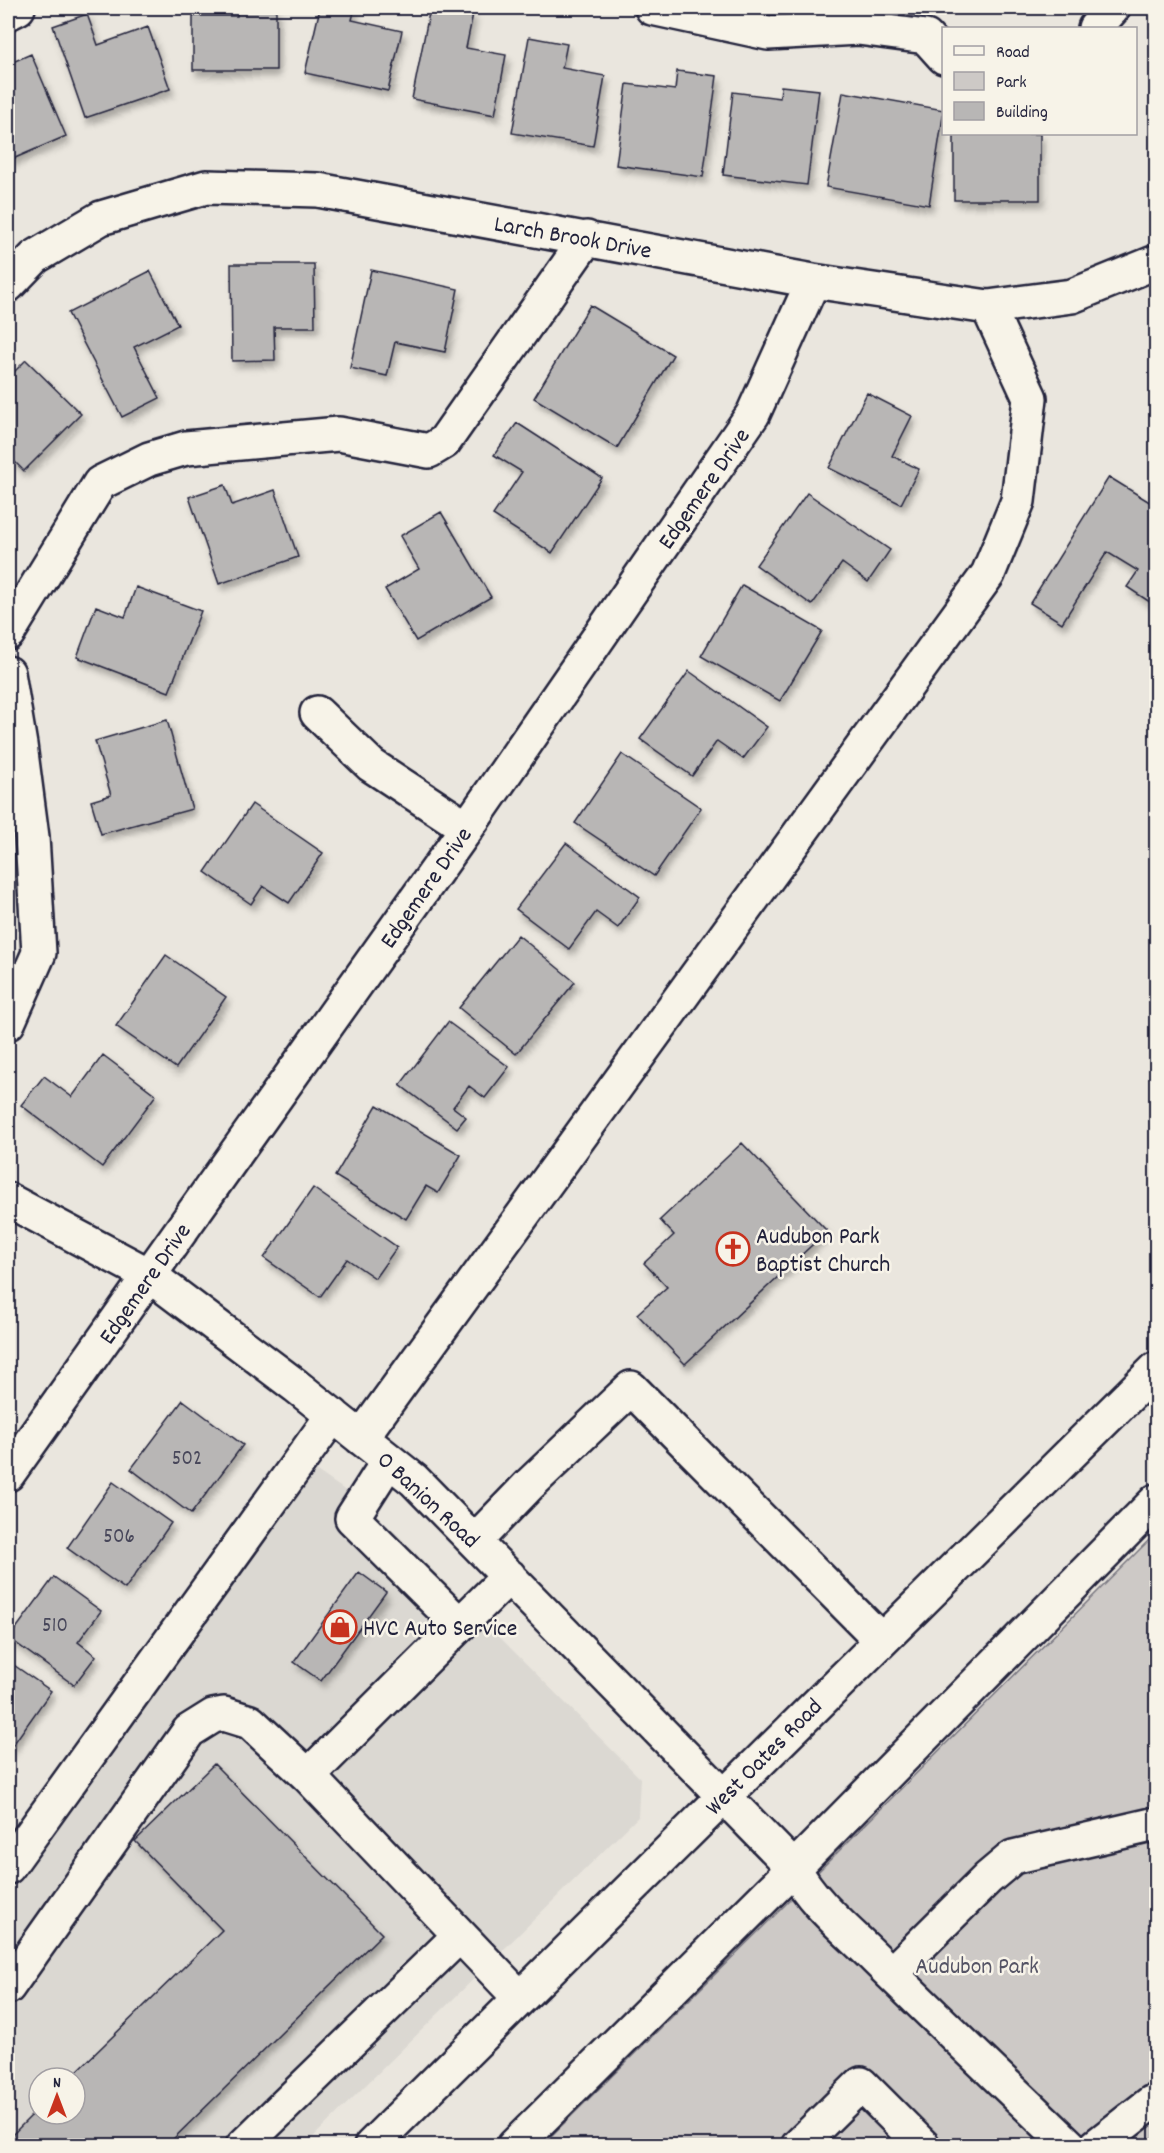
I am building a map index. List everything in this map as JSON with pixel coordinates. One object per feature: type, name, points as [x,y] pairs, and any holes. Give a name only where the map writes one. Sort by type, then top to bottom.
[{"type":"street","points":[[8,13],[18,8]]},
{"type":"street","points":[[652,8],[768,33],[858,28],[926,38],[942,55]]},
{"type":"street","points":[[1096,27],[1113,8]]},
{"type":"street","name":"Larch Brook Drive","points":[[8,285],[35,257],[101,218],[206,187],[318,190],[813,281],[988,307],[1072,296],[1156,262]]},
{"type":"street","points":[[8,633],[100,483],[149,459],[186,448],[339,434],[429,451],[444,442],[587,238]]},
{"type":"street","name":"Edgemere Drive","points":[[8,1474],[467,828],[753,414],[813,281]]},
{"type":"street","points":[[360,1438],[988,574],[1018,501],[1030,398],[988,307]]},
{"type":"street","points":[[8,673],[32,837],[39,953],[8,1023]]},
{"type":"street","points":[[317,713],[370,765],[467,828]]},
{"type":"street","name":"O Banion Road","points":[[8,1200],[149,1275],[333,1415],[414,1480],[794,1868],[801,1881],[822,1905],[1070,2145]]},
{"type":"street","name":"West Oates Road","points":[[371,2145],[1156,1369]]},
{"type":"street","points":[[475,1541],[529,1485],[631,1388],[881,1640]]},
{"type":"street","points":[[8,1867],[333,1415]]},
{"type":"street","points":[[389,1460],[352,1518],[460,1625]]},
{"type":"street","points":[[514,2145],[794,1868],[1156,1501]]},
{"type":"street","points":[[308,1776],[509,1576]]},
{"type":"street","points":[[8,1987],[189,1731],[200,1722],[224,1714],[250,1722],[308,1776],[519,1997]]},
{"type":"street","points":[[891,1974],[988,1878],[1013,1857],[1156,1824]]},
{"type":"street","points":[[243,2145],[459,1936]]},
{"type":"street","points":[[798,2145],[861,2084],[923,2145]]},
{"type":"street","points":[[1096,2145],[1151,2103],[1156,2102]]},
{"type":"shaded area","points":[[311,1467],[343,1489],[395,1532],[640,1778],[638,1817],[305,2145],[8,2146],[8,1892]]},
{"type":"green space","name":"Audubon Park","points":[[1156,1533],[1156,2145],[541,2146],[775,1915]]},
{"type":"building","points":[[237,8],[276,8],[276,70],[193,70],[193,16],[237,16]]},
{"type":"building","points":[[320,8],[355,8],[352,20],[402,31],[388,91],[305,73]]},
{"type":"building","points":[[430,8],[473,14],[466,48],[506,55],[495,115],[412,99]]},
{"type":"building","points":[[782,8],[824,8],[824,17],[781,12]]},
{"type":"building","points":[[87,14],[98,45],[148,27],[170,89],[85,118],[53,26]]},
{"type":"building","points":[[529,37],[567,44],[562,68],[605,76],[593,146],[512,133]]},
{"type":"building","points":[[31,54],[66,136],[8,161],[8,64]]},
{"type":"building","points":[[677,71],[717,76],[703,177],[616,165],[627,84],[675,90]]},
{"type":"building","points":[[781,86],[819,90],[807,185],[723,175],[733,92],[780,98]]},
{"type":"building","points":[[843,92],[942,110],[929,205],[826,187]]},
{"type":"building","points":[[954,135],[1040,135],[1040,200],[954,200]]},
{"type":"building","points":[[231,264],[314,264],[315,327],[274,327],[275,360],[232,361]]},
{"type":"building","points":[[371,270],[458,289],[445,352],[395,342],[387,376],[350,368]]},
{"type":"building","points":[[150,271],[178,325],[134,347],[160,398],[122,417],[68,313]]},
{"type":"building","points":[[590,305],[673,355],[617,448],[534,398]]},
{"type":"building","points":[[26,360],[81,414],[24,471],[8,455],[8,378]]},
{"type":"building","points":[[867,393],[912,416],[892,456],[919,469],[901,504],[829,468]]},
{"type":"building","points":[[517,423],[602,478],[552,553],[493,515],[522,472],[494,455]]},
{"type":"building","points":[[1109,477],[1156,506],[1156,606],[1127,587],[1138,571],[1107,552],[1062,623],[1030,603]]},
{"type":"building","points":[[225,485],[232,505],[275,490],[298,557],[219,584],[189,497]]},
{"type":"building","points":[[807,493],[890,550],[868,582],[842,563],[812,605],[756,565]]},
{"type":"building","points":[[441,512],[491,597],[416,641],[385,589],[419,569],[400,536]]},
{"type":"building","points":[[742,585],[822,631],[780,701],[701,656]]},
{"type":"building","points":[[136,587],[201,611],[169,692],[77,657],[96,606],[125,617]]},
{"type":"building","points":[[689,671],[767,727],[743,759],[717,741],[692,776],[640,739]]},
{"type":"building","points":[[167,720],[192,809],[101,834],[91,801],[111,795],[95,741]]},
{"type":"building","points":[[622,754],[701,808],[654,876],[575,823]]},
{"type":"building","points":[[252,804],[323,853],[289,903],[263,886],[251,904],[205,872]]},
{"type":"building","points":[[566,843],[640,897],[618,928],[596,912],[569,949],[516,909]]},
{"type":"building","points":[[518,935],[575,982],[516,1054],[459,1008]]},
{"type":"building","points":[[166,955],[226,997],[176,1068],[116,1026]]},
{"type":"building","points":[[448,1022],[509,1067],[485,1098],[469,1086],[453,1107],[466,1117],[457,1128],[400,1085]]},
{"type":"building","points":[[103,1055],[156,1095],[102,1167],[21,1105],[44,1076],[72,1097]]},
{"type":"building","points":[[377,1105],[461,1155],[438,1193],[426,1186],[406,1219],[335,1176]]},
{"type":"building","name":"Audubon Park Baptist Church","points":[[742,1143],[827,1231],[685,1364],[637,1314],[667,1287],[644,1263],[674,1235],[660,1220]]},
{"type":"building","points":[[313,1188],[397,1247],[375,1278],[347,1259],[320,1297],[264,1258]]},
{"type":"building","points":[[183,1400],[243,1445],[191,1514],[131,1469]]},
{"type":"building","points":[[113,1482],[171,1523],[125,1589],[67,1548]]},
{"type":"building","name":"HVC Auto Service","points":[[359,1572],[386,1592],[321,1681],[294,1662]]},
{"type":"building","points":[[54,1577],[101,1611],[78,1642],[96,1656],[74,1685],[9,1638]]},
{"type":"building","points":[[8,1661],[51,1691],[8,1752]]},
{"type":"building","points":[[214,1764],[382,1934],[166,2146],[8,2146],[8,2139],[27,2120],[27,2126],[87,2126],[87,2066],[82,2066],[222,1930],[135,1841]]},
{"type":"place","name":"Audubon Park Baptist Church","points":[[733,1249]]},
{"type":"place","name":"HVC Auto Service","points":[[340,1627]]}]
